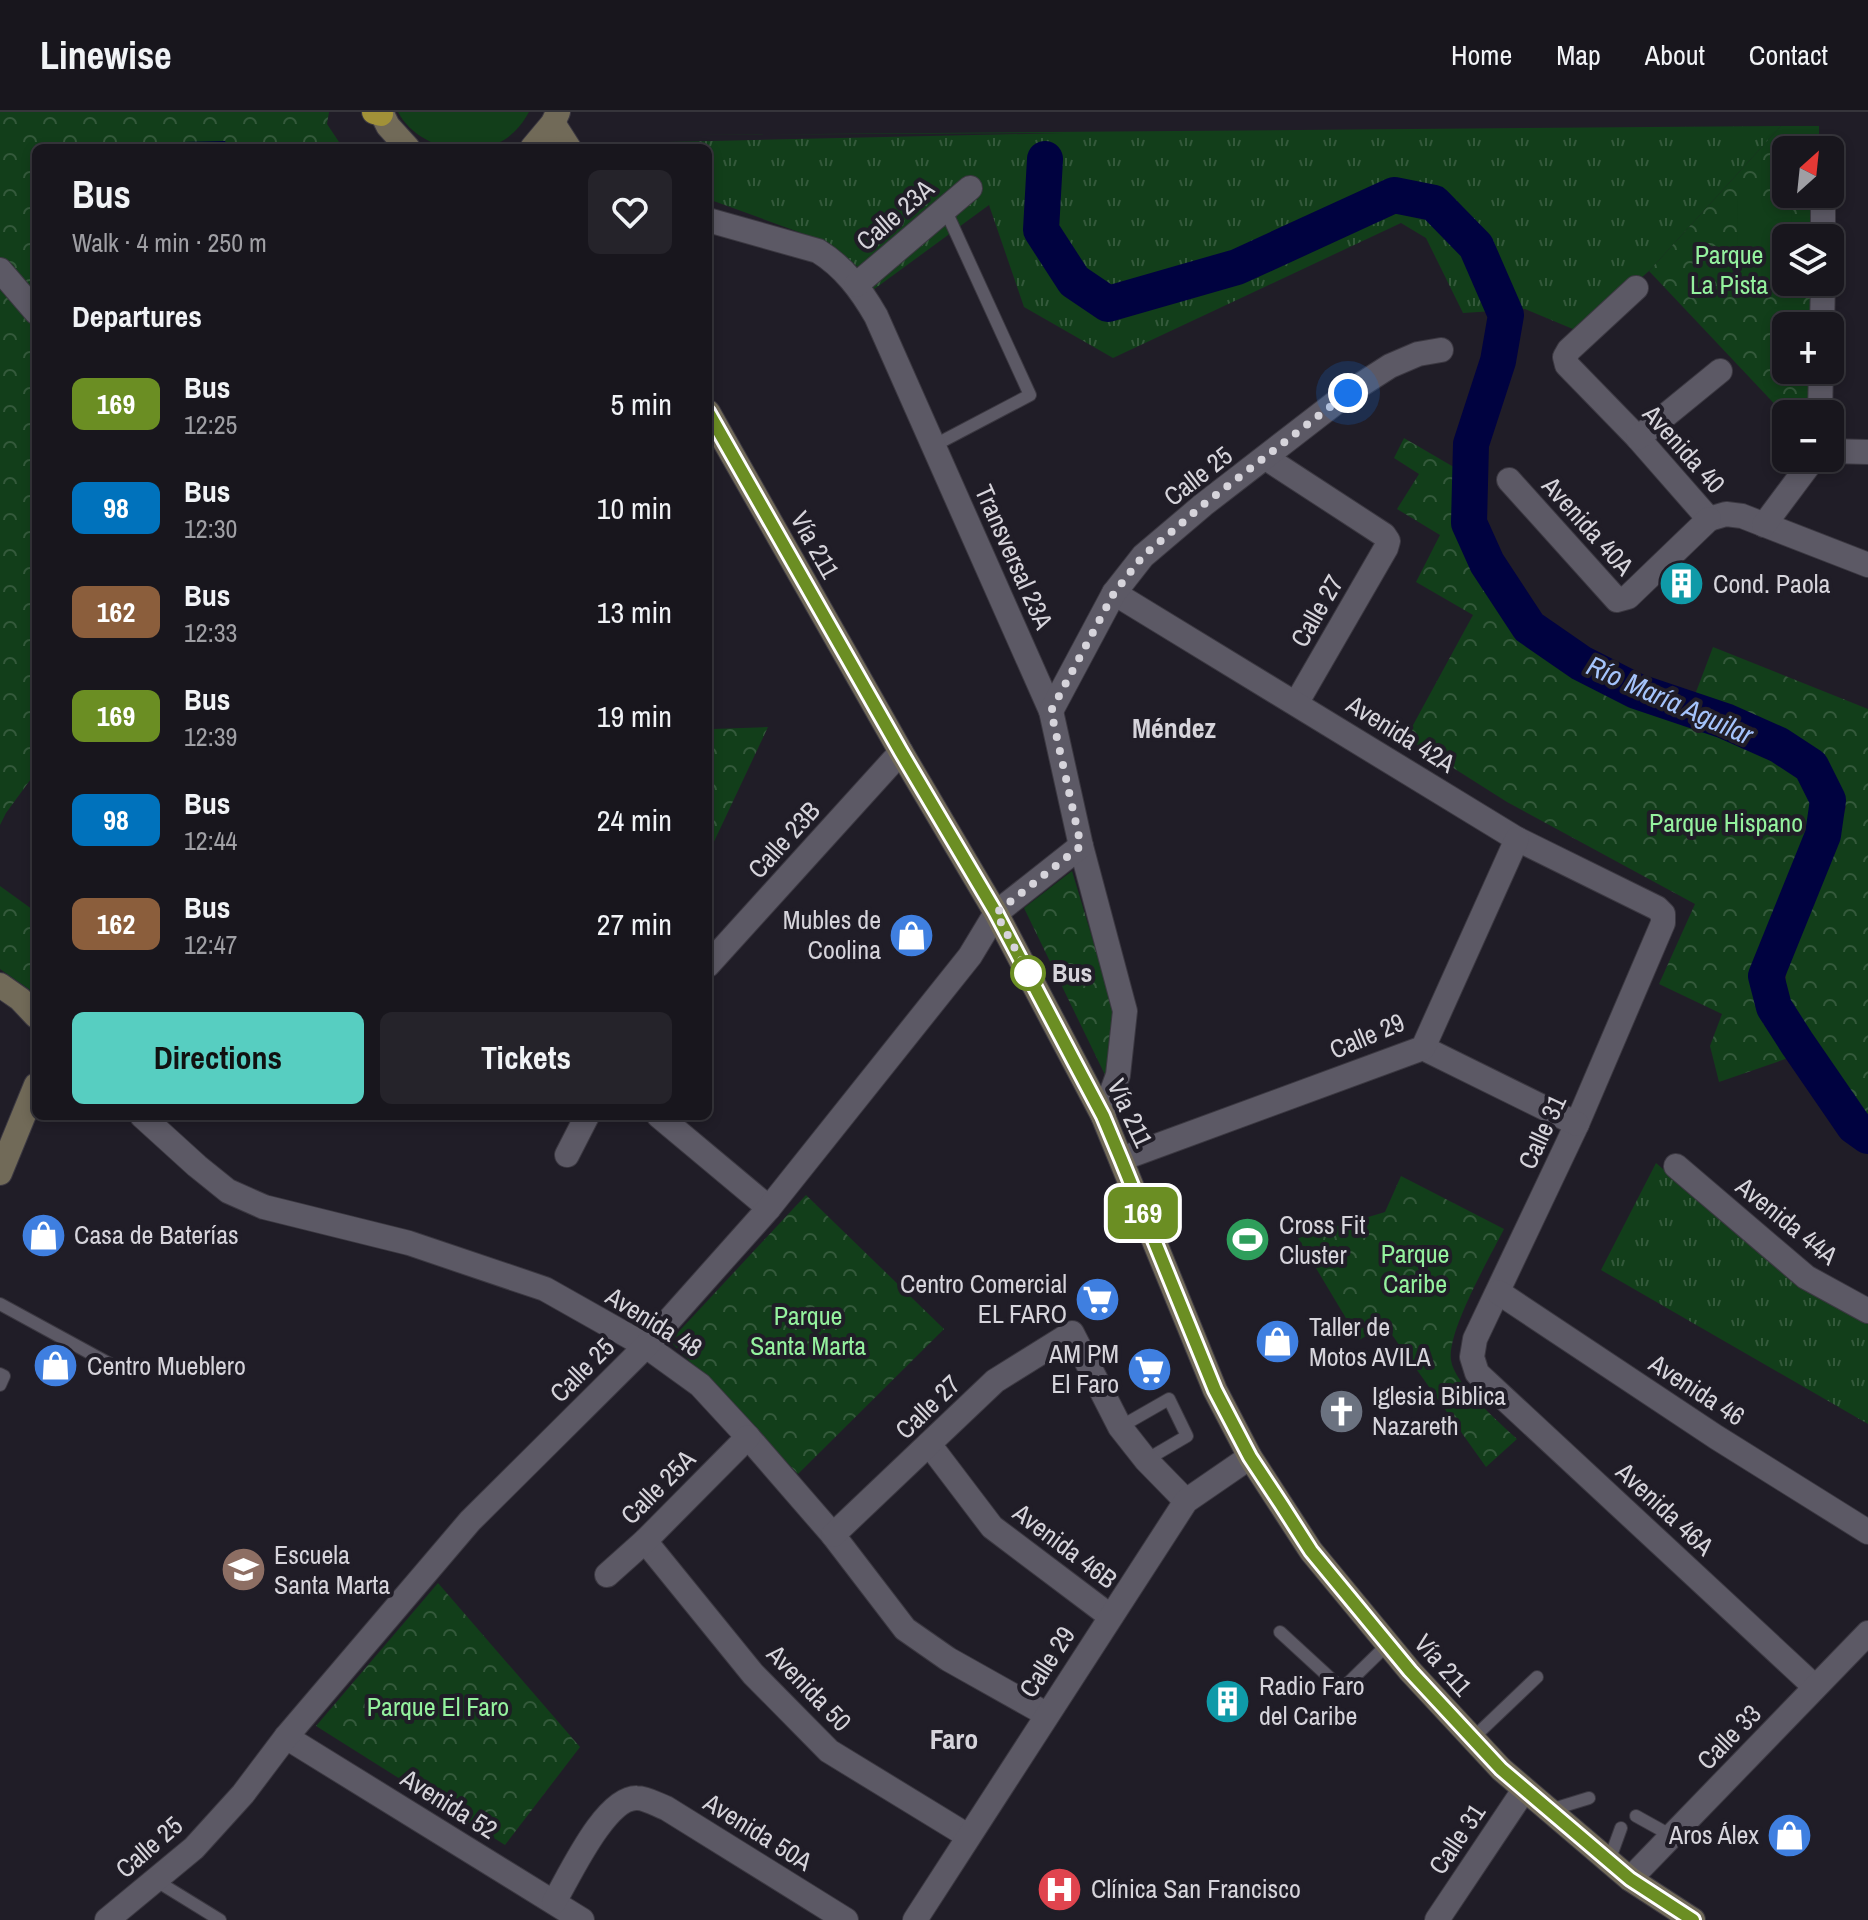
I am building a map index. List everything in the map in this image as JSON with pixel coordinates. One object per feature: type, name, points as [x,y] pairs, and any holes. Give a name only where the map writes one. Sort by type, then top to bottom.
[{"type":"main road","points":[[535,144],[556,117],[567,144]]},
{"type":"main road","points":[[383,122],[404,144]]},
{"type":"main road","name":"Vía 211","points":[[712,419],[996,913],[1103,1116],[1215,1390],[1250,1457],[1311,1551],[1472,1739],[1524,1790],[1630,1879],[1693,1920]]},
{"type":"main road","points":[[0,985],[32,1012]]},
{"type":"main road","points":[[0,1173],[32,1095]]},
{"type":"street","name":"Calle 23A","points":[[849,278],[970,188]]},
{"type":"street","points":[[712,221],[818,251],[849,278]]},
{"type":"street","points":[[0,270],[32,307]]},
{"type":"street","name":"Transversal 23A","points":[[849,278],[876,316],[1051,711],[1081,846],[1125,1011],[1118,1075],[1103,1116]]},
{"type":"street","name":"Avenida 40","points":[[1636,288],[1569,350],[1565,357],[1567,365],[1638,438],[1709,519],[1726,514],[1764,525],[1868,565]]},
{"type":"street","name":"Calle 25","points":[[1051,711],[1114,593],[1143,556],[1203,505],[1348,393],[1390,366],[1418,354],[1441,350]]},
{"type":"street","points":[[1638,438],[1720,371]]},
{"type":"street","points":[[1844,451],[1868,452]]},
{"type":"street","name":"Calle 27","points":[[1266,458],[1384,535],[1388,541],[1297,702]]},
{"type":"street","points":[[1764,525],[1804,472]]},
{"type":"street","name":"Avenida 40A","points":[[1509,480],[1612,595],[1623,600],[1709,519]]},
{"type":"street","name":"Avenida 42A","points":[[1114,593],[1517,839],[1657,908],[1663,914]]},
{"type":"street","name":"Calle 23B","points":[[712,961],[901,752]]},
{"type":"street","name":"Calle 29","points":[[1121,1159],[1423,1048],[1517,839]]},
{"type":"street","name":"Calle 25","points":[[107,1920],[194,1848],[243,1794],[286,1737],[470,1521],[646,1346],[769,1208],[970,956],[996,913],[1081,846]]},
{"type":"street","name":"Calle 31","points":[[1477,1373],[1472,1357],[1475,1339],[1577,1124],[1663,923],[1663,914]]},
{"type":"street","points":[[1423,1048],[1577,1124]]},
{"type":"street","name":"Avenida 48","points":[[147,1120],[228,1191],[264,1207],[409,1243],[545,1289],[646,1346],[700,1385],[748,1437],[833,1535],[905,1629],[948,1659],[1046,1714]]},
{"type":"street","points":[[567,1155],[585,1120]]},
{"type":"street","points":[[664,1120],[769,1208]]},
{"type":"street","name":"Avenida 44A","points":[[1676,1166],[1806,1277],[1868,1311]]},
{"type":"street","name":"Avenida 46","points":[[1498,1292],[1716,1437],[1868,1532]]},
{"type":"street","name":"Calle 27","points":[[833,1535],[995,1381],[1072,1333],[1120,1427]]},
{"type":"street","name":"Avenida 46A","points":[[1477,1373],[1815,1687]]},
{"type":"street","points":[[1120,1427],[1146,1460],[1186,1501]]},
{"type":"street","name":"Calle 25A","points":[[607,1575],[748,1437]]},
{"type":"street","name":"Avenida 46B","points":[[929,1444],[992,1527],[1110,1616]]},
{"type":"street","name":"Calle 29","points":[[915,1920],[1186,1501],[1250,1457]]},
{"type":"street","name":"Avenida 50","points":[[645,1541],[753,1674],[829,1751],[968,1836]]},
{"type":"street","name":"Calle 33","points":[[1630,1879],[1868,1633]]},
{"type":"street","name":"Avenida 52","points":[[286,1737],[582,1920]]},
{"type":"street","name":"Calle 31","points":[[1437,1920],[1524,1790]]},
{"type":"street","name":"Avenida 50A","points":[[554,1902],[606,1816],[621,1801],[637,1798],[666,1808],[846,1920]]},
{"type":"lane","points":[[933,446],[1030,395],[945,209]]},
{"type":"lane","points":[[0,1304],[110,1364]]},
{"type":"lane","points":[[0,1374],[4,1376],[0,1385]]},
{"type":"lane","points":[[1120,1427],[1169,1399],[1187,1436],[1146,1460]]},
{"type":"lane","points":[[1280,1632],[1342,1689],[1388,1644]]},
{"type":"lane","points":[[1472,1739],[1537,1677]]},
{"type":"lane","points":[[1549,1811],[1589,1798]]},
{"type":"lane","points":[[1636,1816],[1672,1836]]},
{"type":"lane","points":[[1609,1861],[1621,1828]]},
{"type":"lane","points":[[155,1880],[220,1920]]},
{"type":"green space","points":[[0,112],[329,112],[327,124],[340,144],[32,144],[32,777],[0,825]]},
{"type":"green space","points":[[398,112],[529,112],[512,134],[495,144],[436,144],[406,124]]},
{"type":"green space","points":[[1781,126],[1649,271],[1580,332],[1525,309],[1463,313],[1426,238],[1401,223],[1113,358],[1024,307],[989,205],[873,290],[859,268],[829,243],[712,200],[712,144],[665,144],[1066,133],[688,135]]},
{"type":"green space","name":"Parque La Pista","points":[[1781,126],[1819,126],[1819,136],[1772,136],[1772,208],[1818,208],[1818,224],[1772,224],[1772,296],[1817,296],[1816,312],[1772,312],[1772,384],[1816,384],[1815,400],[1772,401],[1649,271]]},
{"type":"green space","points":[[1738,199],[1772,199],[1772,208],[1791,208],[1792,224],[1772,224],[1772,293],[1737,292]]},
{"type":"green space","name":"Parque Hispano","points":[[1404,438],[1464,473],[1464,525],[1481,565],[1522,629],[1570,666],[1632,697],[1767,747],[1805,770],[1822,805],[1816,835],[1759,971],[1767,1006],[1797,1055],[1719,1082],[1710,1046],[1722,1014],[1659,984],[1695,904],[1507,802],[1406,738],[1473,615],[1416,582],[1440,535],[1397,509],[1419,474],[1394,458]]},
{"type":"green space","points":[[1713,647],[1868,709],[1868,1120],[1837,1082],[1804,1030],[1785,988],[1787,964],[1830,858],[1846,807],[1830,771],[1799,743],[1765,725],[1693,700]]},
{"type":"green space","points":[[768,727],[712,846],[712,733],[713,729]]},
{"type":"green space","points":[[1072,871],[1116,1017],[1107,1079],[1024,908]]},
{"type":"green space","points":[[0,886],[32,909],[32,991],[0,969]]},
{"type":"green space","points":[[1656,1163],[1792,1280],[1868,1323],[1868,1424],[1601,1270]]},
{"type":"green space","name":"Parque Caribe","points":[[1401,1176],[1504,1229],[1462,1313],[1451,1360],[1460,1380],[1478,1402],[1517,1439],[1486,1467],[1385,1325],[1359,1340],[1298,1238],[1385,1212]]},
{"type":"green space","name":"Parque Santa Marta","points":[[806,1195],[944,1329],[798,1474],[670,1341]]},
{"type":"green space","name":"Parque El Faro","points":[[438,1583],[580,1747],[505,1845],[316,1726]]},
{"type":"shaded area","points":[[225,141],[227,144],[179,144]]},
{"type":"waterway","name":"Río María Aguilar","points":[[1045,159],[1041,230],[1074,281],[1108,304],[1237,267],[1394,195],[1434,203],[1476,246],[1506,315],[1498,361],[1471,444],[1469,523],[1487,563],[1529,627],[1581,663],[1636,691],[1725,721],[1779,745],[1811,766],[1828,800],[1823,835],[1766,976],[1774,1007],[1854,1126],[1868,1136]]},
{"type":"bus line","name":"169","points":[[712,419],[996,913],[1103,1116],[1215,1390],[1250,1457],[1311,1551],[1410,1671],[1501,1769],[1630,1879],[1693,1920]]},
{"type":"place","name":"Cond. Paola","points":[[1682,584]]},
{"type":"place","name":"Mubles de Coolina","points":[[912,935]]},
{"type":"place","name":"Bus","points":[[1028,973]]},
{"type":"place","name":"Casa de Baterías","points":[[43,1235]]},
{"type":"place","name":"Cross Fit Cluster","points":[[1248,1240]]},
{"type":"place","name":"Centro Comercial EL FARO","points":[[1098,1299]]},
{"type":"place","name":"Taller de Motos AVILA","points":[[1278,1342]]},
{"type":"place","name":"Centro Mueblero","points":[[56,1366]]},
{"type":"place","name":"AM PM El Faro","points":[[1150,1369]]},
{"type":"place","name":"Iglesia Biblica Nazareth","points":[[1341,1411]]},
{"type":"place","name":"Escuela Santa Marta","points":[[243,1570]]},
{"type":"place","name":"Radio Faro del Caribe","points":[[1228,1701]]},
{"type":"place","name":"Aros Álex","points":[[1790,1835]]},
{"type":"place","name":"Clínica San Francisco","points":[[1060,1889]]},
{"type":"district","name":"Méndez","points":[[1174,728]]},
{"type":"district","name":"Faro","points":[[954,1739]]},
{"type":"route","points":[[1028,973],[996,913],[1081,846],[1051,711],[1114,593],[1143,556],[1203,505],[1348,393]]}]
